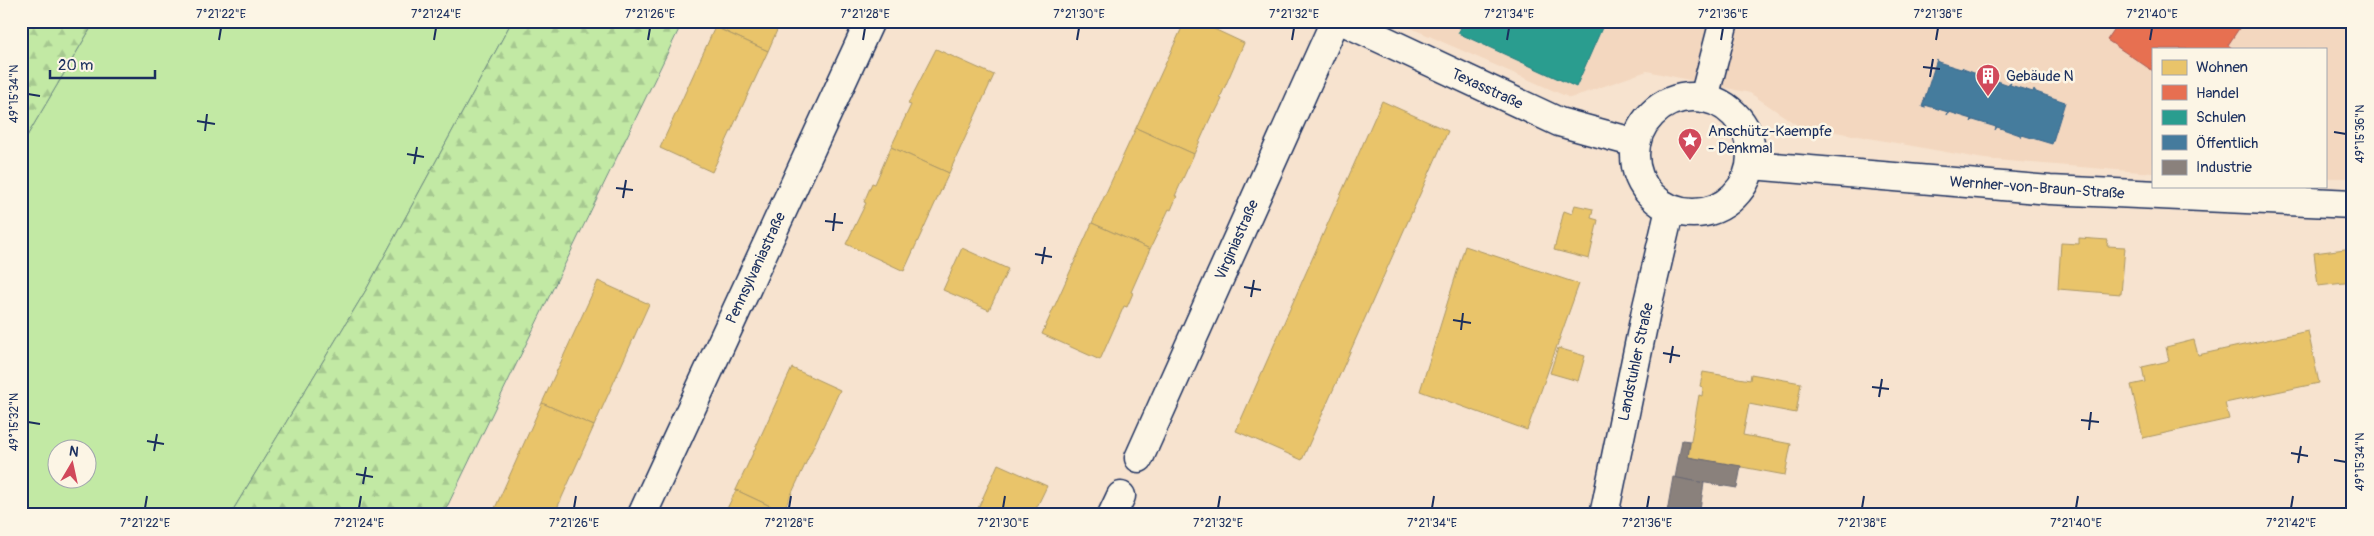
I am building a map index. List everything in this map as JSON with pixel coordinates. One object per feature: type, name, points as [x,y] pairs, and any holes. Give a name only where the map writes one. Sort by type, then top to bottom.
[{"type":"street","name":"Pennsylvaniastraße","points":[[642,515],[870,21]]},
{"type":"street","name":"Virginiastraße","points":[[1135,446],[1336,21]]},
{"type":"street","name":"Texasstraße","points":[[1344,21],[1559,122],[1636,143]]},
{"type":"street","points":[[1704,98],[1724,21]]},
{"type":"street","points":[[1689,97],[1704,98],[1728,108],[1744,127],[1752,152],[1751,165],[1745,181],[1735,195],[1721,206],[1705,212],[1687,213],[1670,209],[1653,198],[1641,182],[1635,163],[1636,143],[1641,129],[1649,117],[1660,107],[1674,100],[1689,97]]},
{"type":"street","name":"Wernher-von-Braun-Straße","points":[[1751,165],[2050,190],[2353,204]]},
{"type":"street","name":"Landstuhler Straße","points":[[1604,515],[1646,311],[1670,209]]},
{"type":"shaded area","points":[[1395,21],[2353,21],[2353,178],[2326,178],[2326,48],[2152,48],[2152,173],[1984,159],[1797,125],[1750,93],[1647,71],[1570,98]]},
{"type":"green space","points":[[21,21],[95,21],[21,146]]},
{"type":"green space","points":[[95,21],[512,21],[366,290],[230,515],[21,515],[21,146]]},
{"type":"green space","points":[[512,21],[683,21],[443,515],[230,515],[366,290]]},
{"type":"building: Wohnen","points":[[718,21],[781,21],[768,51],[715,27]]},
{"type":"building: Wohnen","points":[[1185,21],[1197,21],[1244,43],[1220,98],[1222,99],[1215,113],[1213,112],[1194,154],[1136,128]]},
{"type":"building: Wohnen","points":[[715,27],[768,51],[712,172],[660,148]]},
{"type":"building: Wohnen","points":[[936,49],[994,75],[949,173],[891,147],[911,105],[908,104]]},
{"type":"building: Wohnen","points":[[1382,101],[1448,131],[1302,460],[1236,431]]},
{"type":"building: Wohnen","points":[[1136,128],[1194,154],[1175,196],[1177,196],[1171,210],[1169,209],[1150,249],[1092,223]]},
{"type":"building: Wohnen","points":[[891,147],[949,173],[904,271],[846,244],[866,203],[864,202],[872,183],[875,184]]},
{"type":"building: Wohnen","points":[[1575,205],[1593,209],[1591,218],[1598,220],[1589,259],[1554,250],[1564,211],[1572,214]]},
{"type":"building: Wohnen","points":[[1092,223],[1150,249],[1131,292],[1133,293],[1127,307],[1124,306],[1100,360],[1042,334]]},
{"type":"building: Wohnen","points":[[2079,238],[2108,240],[2107,246],[2125,247],[2121,294],[2058,289],[2061,243],[2079,244]]},
{"type":"building: Wohnen","points":[[1465,246],[1579,284],[1527,430],[1420,391]]},
{"type":"building: Wohnen","points":[[962,248],[1008,269],[989,310],[943,290]]},
{"type":"building: Wohnen","points":[[2353,248],[2353,282],[2318,286],[2314,253]]},
{"type":"building: Wohnen","points":[[598,281],[649,304],[594,426],[542,403]]},
{"type":"building: Wohnen","points":[[2308,331],[2319,383],[2225,403],[2229,419],[2143,438],[2131,385],[2145,382],[2142,367],[2169,361],[2166,347],[2194,340],[2198,355]]},
{"type":"building: Wohnen","points":[[1558,348],[1585,356],[1578,381],[1550,373]]},
{"type":"building: Wohnen","points":[[792,368],[840,390],[783,512],[736,490]]},
{"type":"building: Wohnen","points":[[1703,372],[1750,380],[1751,374],[1801,383],[1796,413],[1749,404],[1743,435],[1791,444],[1785,475],[1688,457],[1699,395],[1702,396],[1703,387],[1700,386]]},
{"type":"building: Wohnen","points":[[542,403],[594,426],[554,515],[492,515]]},
{"type":"building: Wohnen","points":[[998,464],[1047,486],[1033,515],[975,515]]},
{"type":"building: Wohnen","points":[[736,490],[783,512],[781,515],[724,515]]},
{"type":"building: Handel","points":[[2120,21],[2244,21],[2228,45],[2232,48],[2152,48],[2152,70],[2107,40]]},
{"type":"building: Schulen","points":[[1445,21],[1605,21],[1576,87],[1458,33],[1461,28]]},
{"type":"building: Öffentlich","name":"Gebäude N","points":[[1937,59],[1938,62],[1961,69],[1963,67],[1963,69],[1985,77],[1987,75],[1986,77],[2009,85],[2011,82],[2010,85],[2033,92],[2034,89],[2036,92],[2065,102],[2052,144],[2022,135],[2021,138],[2020,135],[1997,127],[1995,130],[1996,127],[1973,120],[1971,122],[1972,119],[1949,112],[1947,115],[1948,112],[1925,105],[1925,108],[1922,107]]},
{"type":"building: Industrie","points":[[1682,440],[1690,441],[1688,457],[1741,466],[1737,488],[1675,478]]},
{"type":"building: Industrie","points":[[1673,477],[1704,483],[1699,515],[1667,512]]},
{"type":"place","name":"Gebäude N","points":[[1988,97]]},
{"type":"place","name":"Anschütz-Kaempfe - Denkmal","points":[[1690,161]]}]
